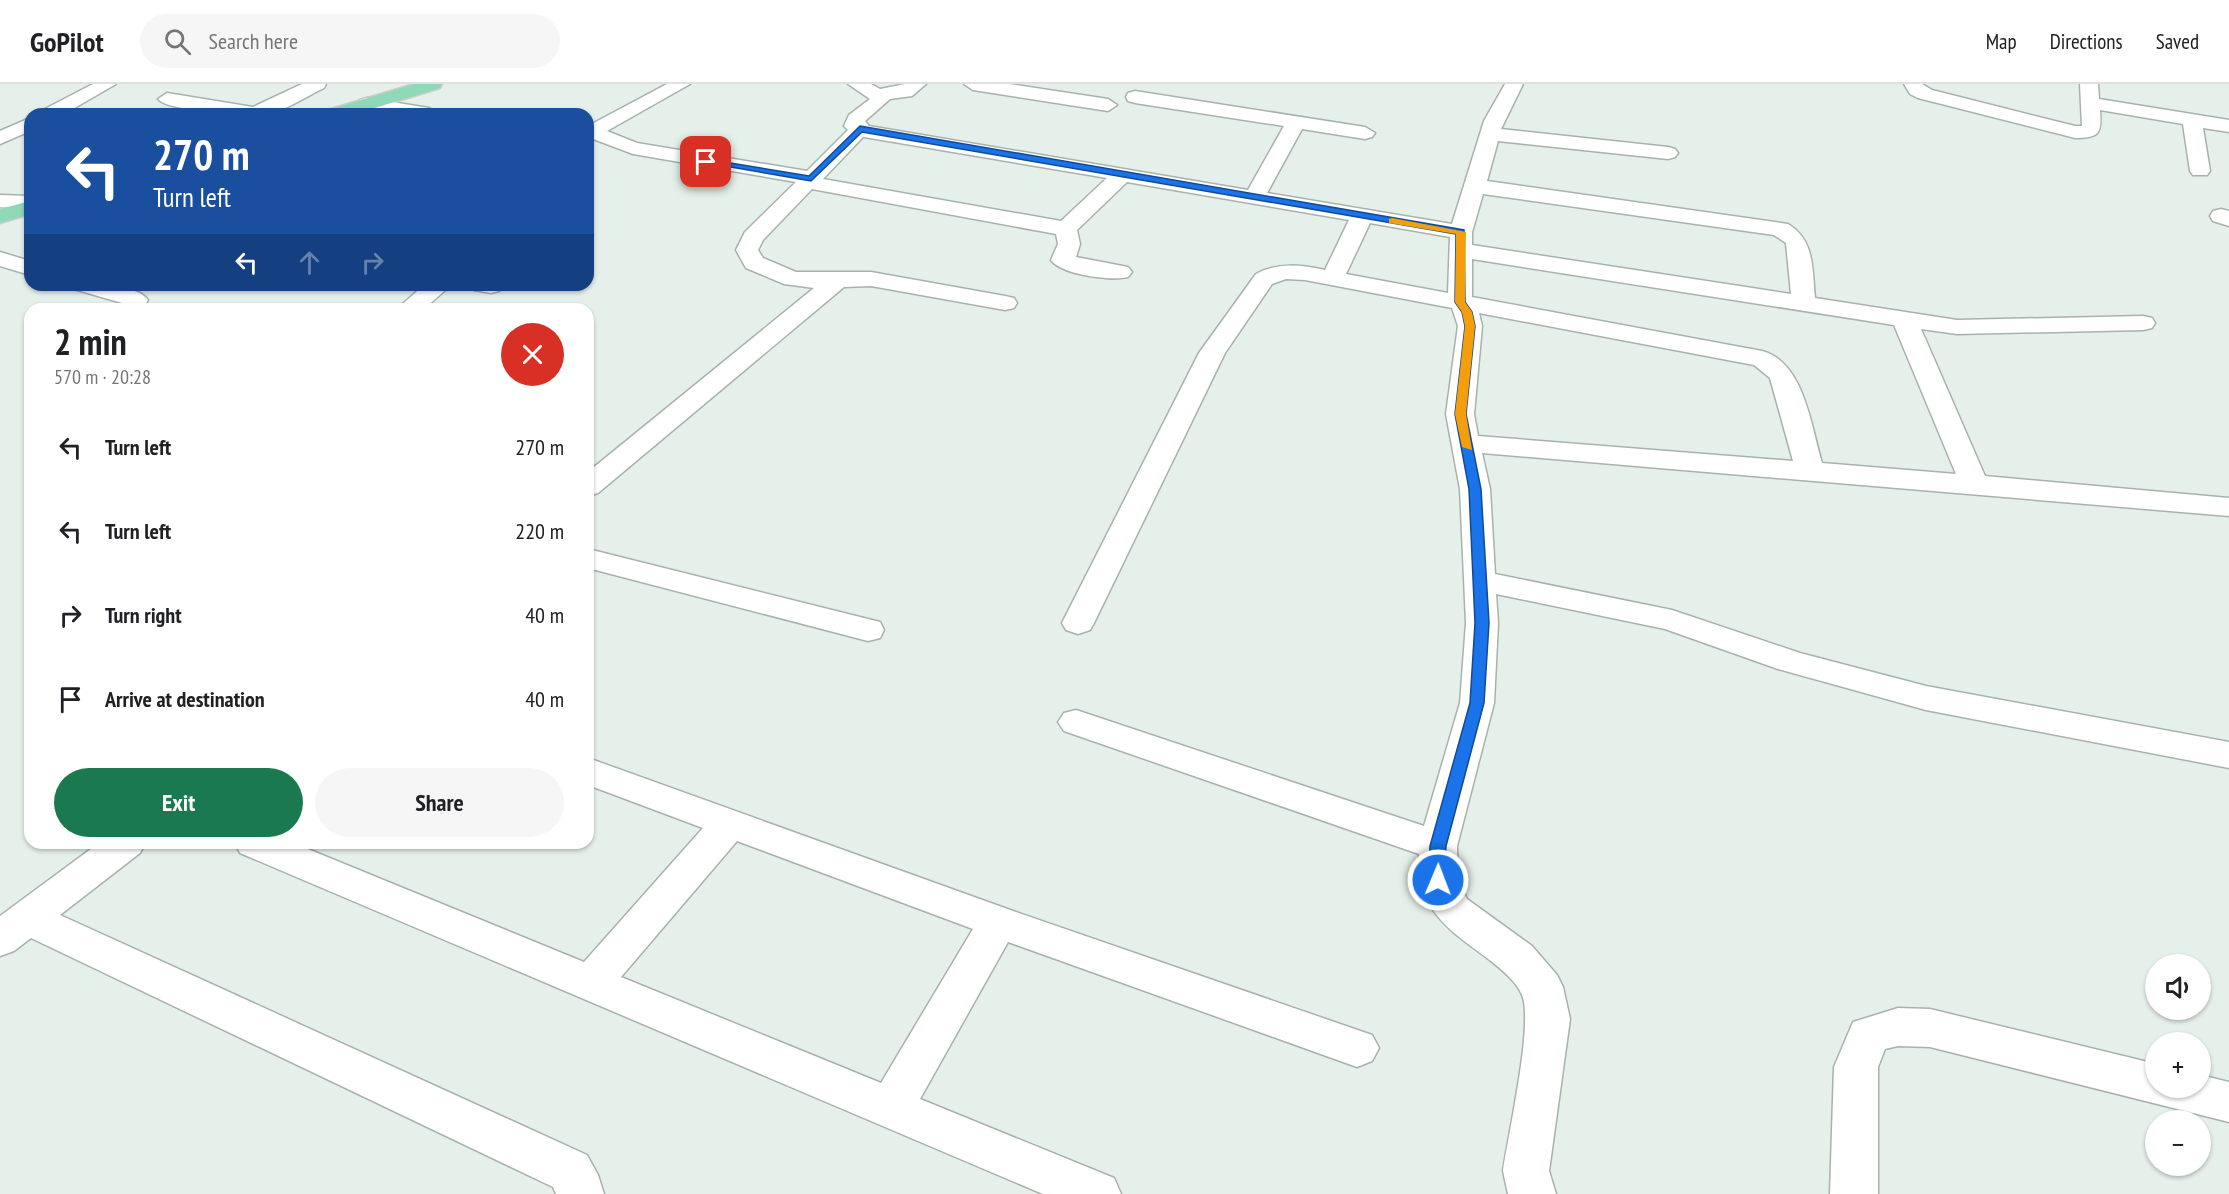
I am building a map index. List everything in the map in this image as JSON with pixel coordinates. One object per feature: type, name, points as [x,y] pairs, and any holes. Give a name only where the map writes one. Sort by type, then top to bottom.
[{"type":"main road","points":[[354,108],[433,84]]},
{"type":"main road","points":[[0,216],[24,209]]},
{"type":"street","points":[[61,108],[107,84]]},
{"type":"street","points":[[267,108],[317,84]]},
{"type":"street","points":[[681,84],[606,123],[597,129],[596,134],[643,150],[1066,229]]},
{"type":"street","points":[[857,84],[880,95],[905,92],[917,84]]},
{"type":"street","points":[[973,84],[1108,105]]},
{"type":"street","points":[[1514,84],[1490,134],[1460,241],[1460,302],[1467,312],[1470,326],[1460,414],[1475,489],[1482,581],[1477,703],[1438,846],[1438,880],[1452,910],[1517,958],[1542,987],[1549,1019],[1526,1171],[1532,1194]]},
{"type":"street","points":[[1915,87],[2057,128],[2088,132],[2092,128],[2089,94],[2192,120],[2229,126]]},
{"type":"street","points":[[880,95],[882,98],[880,103],[856,119],[854,126],[860,129],[1362,216],[1460,241],[1804,305],[1905,321],[1968,327],[2143,323]]},
{"type":"street","points":[[1135,97],[1365,133]]},
{"type":"street","points":[[167,99],[219,108]]},
{"type":"street","points":[[367,104],[392,108]]},
{"type":"street","points":[[2192,120],[2200,171]]},
{"type":"street","points":[[1254,198],[1296,122]]},
{"type":"street","points":[[0,138],[24,127]]},
{"type":"street","points":[[860,129],[753,237],[747,250],[754,263],[772,273],[792,279],[858,278],[890,281],[1005,303]]},
{"type":"street","points":[[1490,134],[1668,153]]},
{"type":"street","points":[[1066,229],[1122,175]]},
{"type":"street","points":[[1474,186],[1780,229],[1792,236],[1797,243],[1804,305]]},
{"type":"street","points":[[0,201],[24,202]]},
{"type":"street","points":[[1332,279],[1362,216]]},
{"type":"street","points":[[1066,229],[1069,244],[1063,260],[1075,266],[1120,272]]},
{"type":"street","points":[[0,260],[24,266]]},
{"type":"street","points":[[1078,622],[1212,353],[1264,279],[1273,274],[1286,272],[1332,279],[1762,359],[1774,366],[1783,377],[1810,472]]},
{"type":"street","points":[[594,482],[838,280]]},
{"type":"street","points":[[105,291],[136,300]]},
{"type":"street","points":[[416,303],[432,291]]},
{"type":"street","points":[[1905,321],[1975,486]]},
{"type":"street","points":[[1467,443],[1975,486],[2146,498],[2229,507]]},
{"type":"street","points":[[594,560],[868,630]]},
{"type":"street","points":[[1482,581],[1672,620],[1801,665],[1926,698],[2229,755]]},
{"type":"street","points":[[1076,722],[1438,846]]},
{"type":"street","points":[[594,773],[999,922],[1357,1048]]},
{"type":"street","points":[[590,984],[730,823]]},
{"type":"street","points":[[118,849],[15,929],[570,1171],[581,1191],[580,1194]]},
{"type":"street","points":[[268,849],[1097,1194]]},
{"type":"street","points":[[890,1108],[999,922]]},
{"type":"street","points":[[1854,1194],[1856,1067],[1868,1035],[1898,1028],[1930,1028],[2145,1081]]},
{"type":"street","points":[[2211,1098],[2229,1102]]},
{"type":"slow traffic","points":[[1392,221],[1461,232],[1460,302],[1467,312],[1470,326],[1460,414],[1468,447]]},
{"type":"route","points":[[706,162],[811,178],[860,129],[1461,232],[1460,302],[1467,312],[1470,326],[1460,414],[1475,489],[1482,581],[1482,623],[1477,703],[1438,846],[1438,880]]}]
